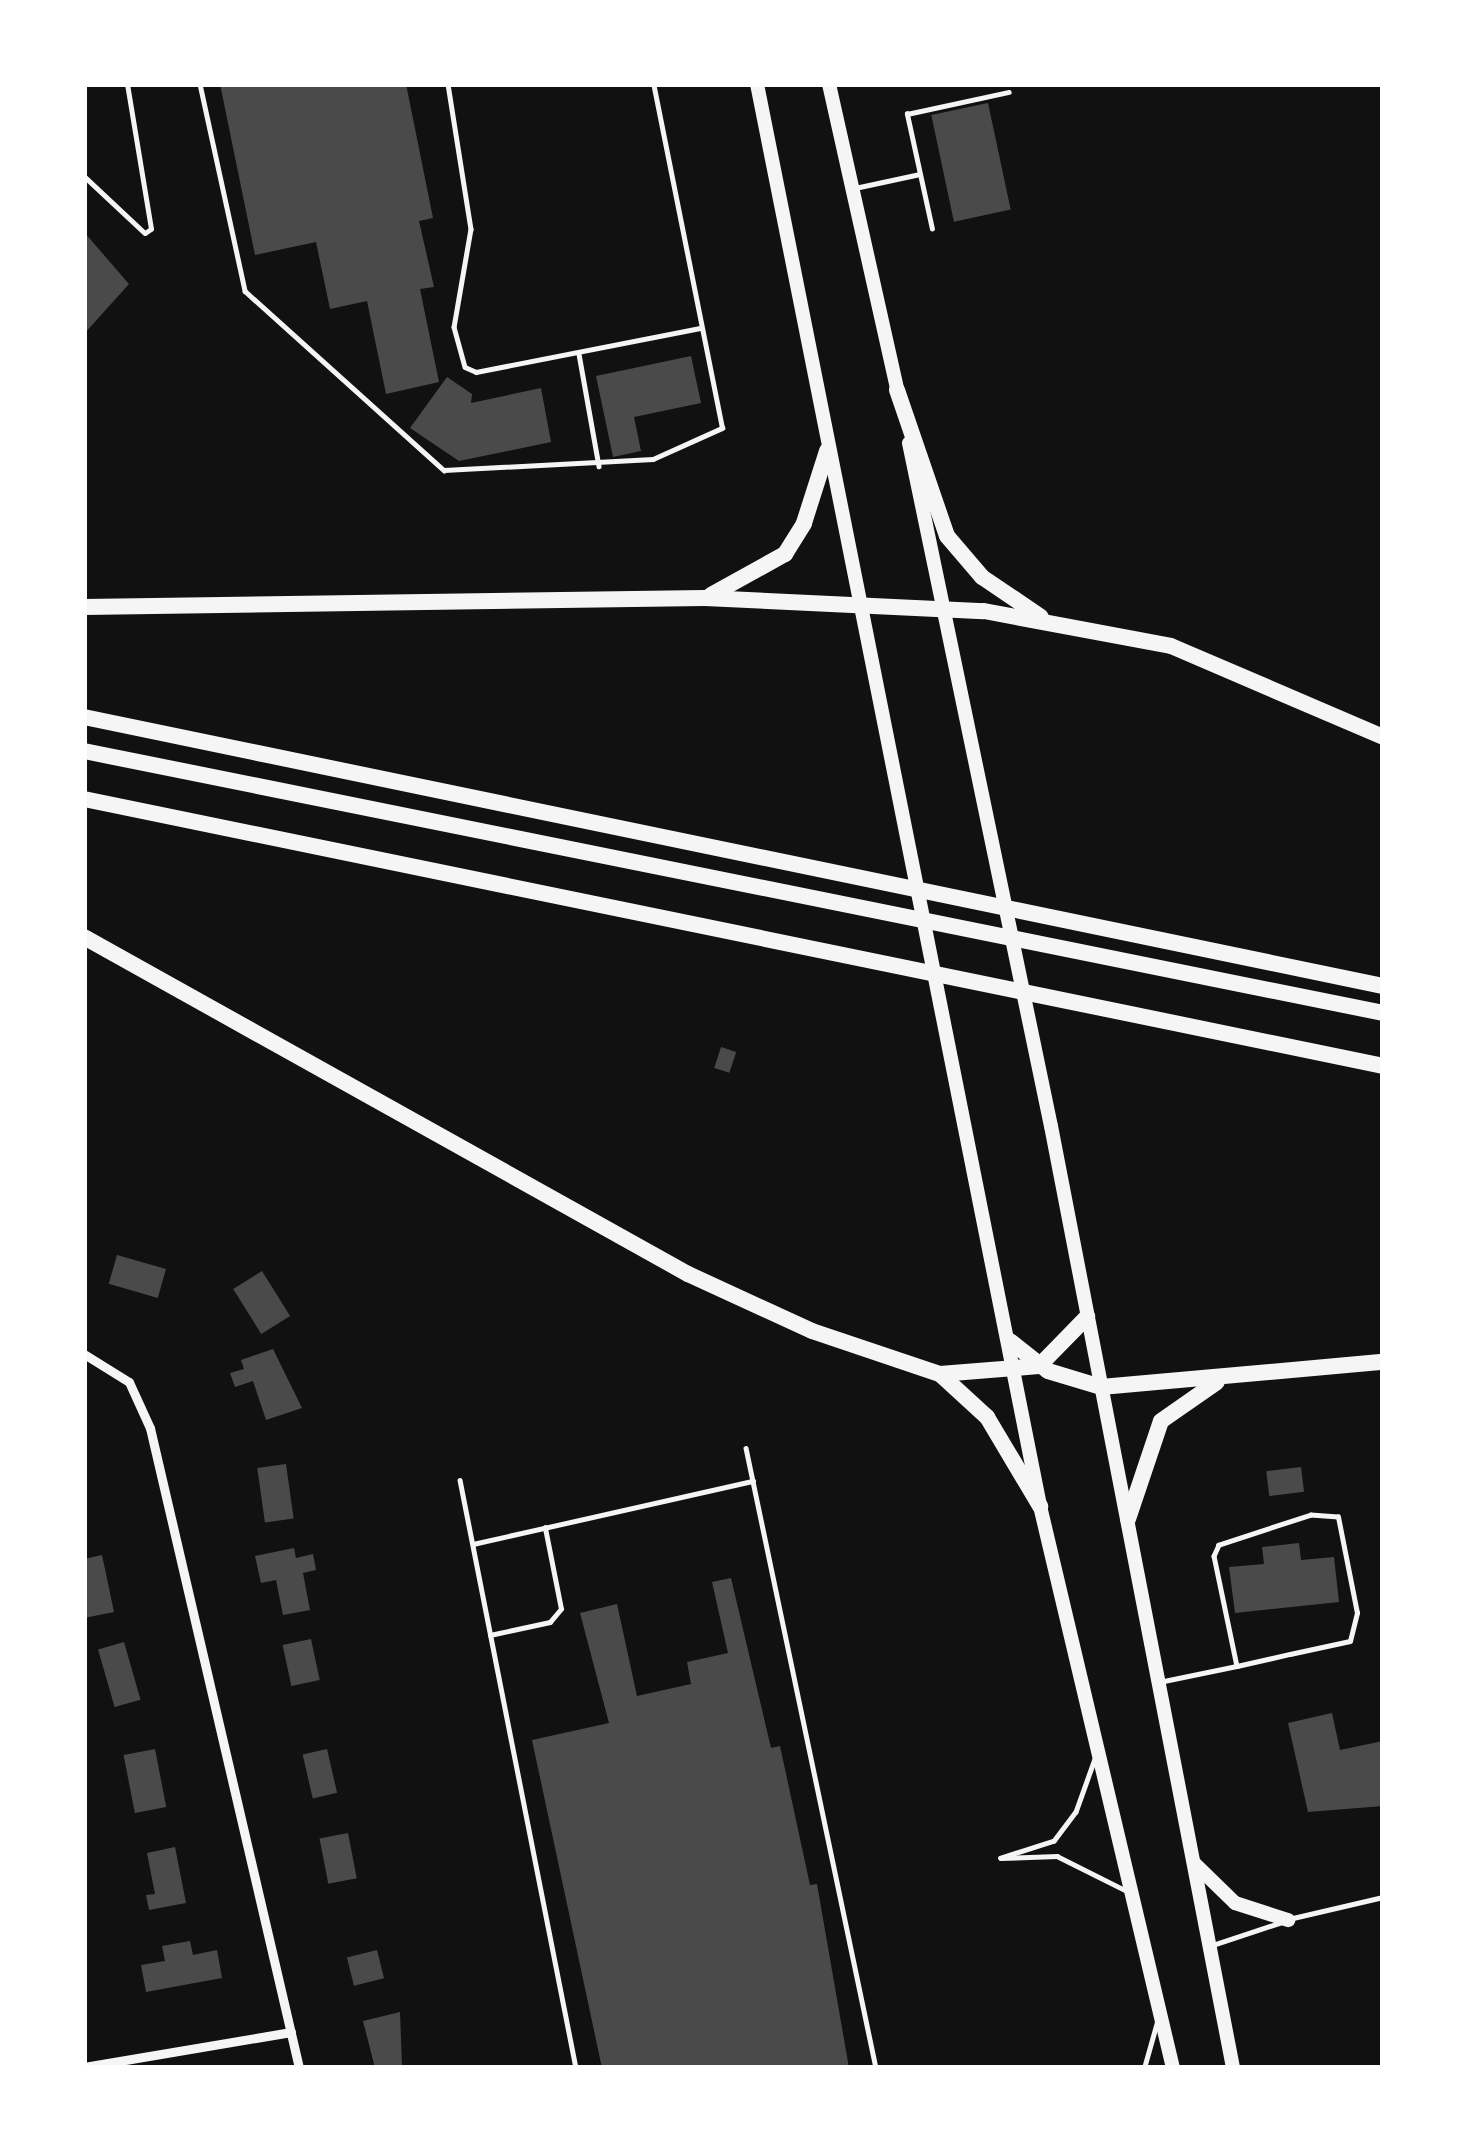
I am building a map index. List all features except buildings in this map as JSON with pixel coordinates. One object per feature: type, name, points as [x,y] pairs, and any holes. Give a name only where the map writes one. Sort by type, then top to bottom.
[{"type":"highway","points":[[897,390],[947,536],[982,578],[1047,620]]},
{"type":"highway","points":[[705,598],[785,554],[804,523],[827,451]]},
{"type":"highway","points":[[84,607],[705,598],[1047,620],[1204,658],[1383,737]]},
{"type":"highway","points":[[84,717],[1383,986]]},
{"type":"highway","points":[[84,751],[1383,1013]]},
{"type":"highway","points":[[84,799],[1383,1066]]},
{"type":"highway","points":[[84,937],[688,1274],[812,1331],[940,1375],[1039,1366],[1087,1317]]},
{"type":"highway","points":[[1010,1341],[1039,1366],[1101,1387],[1383,1362]]},
{"type":"highway","points":[[940,1375],[987,1417],[1040,1505]]},
{"type":"highway","points":[[1128,1520],[1161,1421],[1226,1378]]},
{"type":"main road","points":[[757,84],[827,451],[967,1112],[1040,1505],[1173,2068]]},
{"type":"main road","points":[[829,84],[1051,1126],[1233,2068]]},
{"type":"main road","points":[[1192,1860],[1234,1903],[1288,1920]]},
{"type":"street","points":[[84,1354],[129,1382],[150,1428],[299,2068]]},
{"type":"street","points":[[84,2067],[291,2032]]},
{"type":"lane","points":[[84,176],[145,233],[151,229],[127,84]]},
{"type":"lane","points":[[200,84],[245,291],[444,470],[598,466],[653,459],[722,428],[653,84]]},
{"type":"lane","points":[[448,84],[471,229],[454,327],[465,367],[476,372],[702,327]]},
{"type":"lane","points":[[932,230],[907,114],[1009,92]]},
{"type":"lane","points":[[853,189],[920,174]]},
{"type":"lane","points":[[578,352],[598,466]]},
{"type":"lane","points":[[746,1448],[876,2068]]},
{"type":"lane","points":[[460,1480],[576,2068]]},
{"type":"lane","points":[[473,1544],[753,1481]]},
{"type":"lane","points":[[1159,1682],[1237,1666],[1350,1641],[1357,1633],[1338,1517],[1311,1515],[1219,1545],[1214,1556],[1237,1666]]},
{"type":"lane","points":[[490,1635],[550,1622],[562,1609],[545,1528]]},
{"type":"lane","points":[[1097,1753],[1076,1812],[1054,1841],[1001,1858],[1058,1856],[1131,1895]]},
{"type":"lane","points":[[1208,1946],[1383,1897]]},
{"type":"lane","points":[[1144,2068],[1159,2011]]}]
